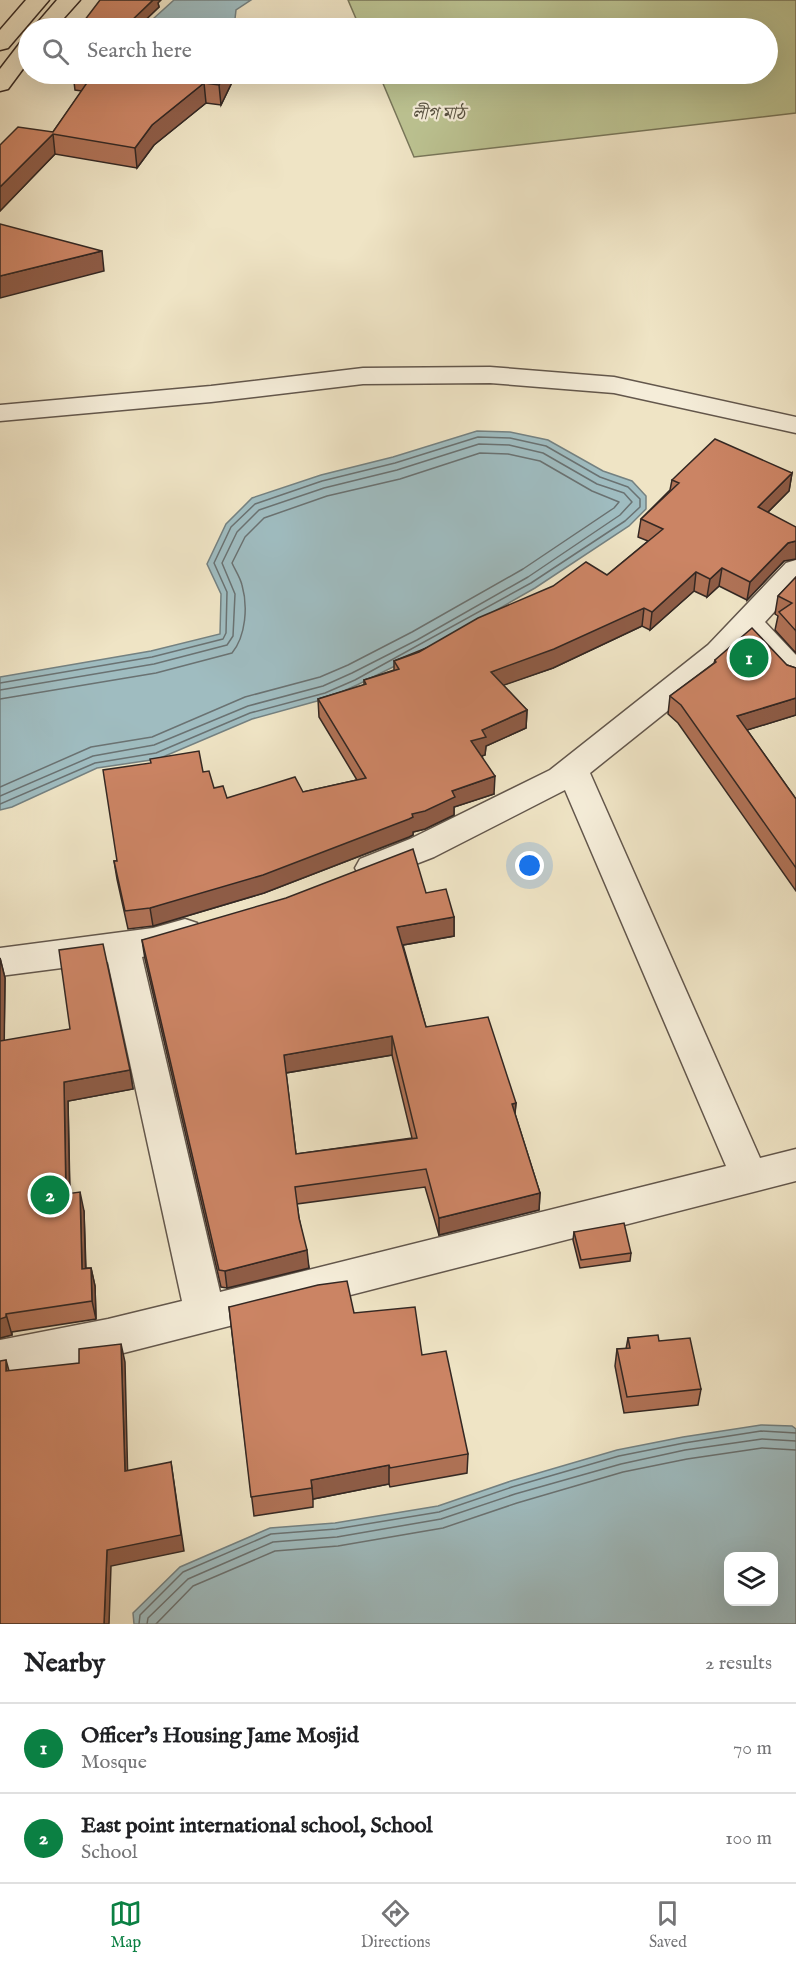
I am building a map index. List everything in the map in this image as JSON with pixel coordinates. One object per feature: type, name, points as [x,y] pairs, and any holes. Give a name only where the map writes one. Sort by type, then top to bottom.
[{"type":"highway","points":[[22,18],[38,0]]},
{"type":"highway","points":[[53,18],[69,0]]},
{"type":"highway","points":[[0,43],[18,23]]},
{"type":"highway","points":[[0,84],[18,61]]},
{"type":"street","points":[[0,413],[211,394],[363,376],[490,375],[614,385],[796,425]]},
{"type":"street","points":[[348,877],[422,848],[561,778],[719,653],[796,570]]},
{"type":"street","points":[[748,622],[796,674]]},
{"type":"street","points":[[572,770],[750,1177]]},
{"type":"street","points":[[0,962],[153,942],[219,923]]},
{"type":"street","points":[[122,946],[205,1314]]},
{"type":"street","points":[[0,1359],[108,1338],[796,1165]]},
{"type":"green space","name":"লীগ মাঠ","points":[[348,0],[796,0],[796,113],[414,157],[383,84],[778,84],[778,18],[356,18]]},
{"type":"water","points":[[174,0],[251,0],[236,10],[235,18],[154,18]]},
{"type":"water","points":[[477,431],[510,432],[548,440],[603,471],[632,481],[646,496],[646,509],[629,526],[535,588],[423,652],[357,685],[328,698],[252,719],[158,759],[97,768],[12,807],[0,810],[0,677],[151,651],[220,634],[221,594],[207,564],[226,524],[252,498],[321,475],[393,457]]},
{"type":"water","points":[[761,1425],[792,1426],[796,1429],[796,1624],[134,1624],[133,1613],[180,1567],[270,1528],[335,1523],[438,1506],[511,1481],[617,1450]]},
{"type":"building","points":[[100,0],[153,0],[134,18],[86,18]]},
{"type":"building","points":[[86,84],[203,84],[152,125],[135,148],[53,134],[0,187],[0,145],[18,127],[53,132]]},
{"type":"building","points":[[0,224],[102,251],[0,276]]},
{"type":"building","points":[[715,439],[792,473],[758,507],[796,527],[796,541],[788,543],[750,582],[722,568],[710,579],[696,572],[652,612],[644,608],[554,649],[491,672],[527,710],[482,730],[486,737],[471,741],[495,776],[452,791],[455,797],[425,811],[412,814],[413,817],[409,819],[263,875],[150,908],[125,911],[114,861],[117,861],[103,770],[151,763],[150,759],[199,751],[203,772],[209,771],[214,788],[223,786],[227,798],[295,777],[303,792],[366,778],[318,699],[366,684],[364,680],[399,669],[394,661],[419,652],[478,618],[553,586],[586,562],[607,575],[663,529],[641,519],[679,483],[672,480]]},
{"type":"building","points":[[796,577],[796,631],[779,612],[792,603],[778,596]]},
{"type":"building","points":[[752,628],[787,665],[796,668],[796,698],[737,716],[796,799],[796,868],[681,705],[670,696],[716,662],[715,660]]},
{"type":"building","points":[[413,849],[426,893],[446,889],[454,917],[397,927],[426,1027],[488,1017],[516,1103],[512,1104],[540,1193],[439,1218],[426,1169],[295,1187],[299,1218],[307,1250],[225,1271],[219,1270],[142,940],[286,898]],"holes":[[[392,1036],[417,1138],[296,1154],[284,1055]]]},
{"type":"building","points":[[103,944],[130,1070],[64,1082],[66,1194],[80,1192],[82,1269],[91,1268],[92,1301],[6,1314],[6,1317],[0,1319],[0,1041],[70,1029],[59,950]]},
{"type":"building","points":[[624,1223],[631,1253],[581,1260],[574,1232]]},
{"type":"building","points":[[347,1281],[354,1313],[415,1307],[422,1355],[446,1351],[468,1454],[390,1468],[389,1465],[311,1480],[312,1488],[251,1497],[229,1307],[318,1285]]},
{"type":"building","points":[[658,1335],[659,1341],[690,1338],[701,1389],[627,1397],[617,1349],[630,1348],[628,1338]]},
{"type":"building","points":[[121,1344],[125,1471],[171,1462],[181,1535],[107,1550],[104,1624],[0,1624],[0,1361],[6,1360],[6,1371],[79,1363],[79,1349]]},
{"type":"place","name":"Officer's Housing Jame Mosjid","points":[[749,658]]},
{"type":"place","name":"East point international school, School","points":[[50,1195]]}]
